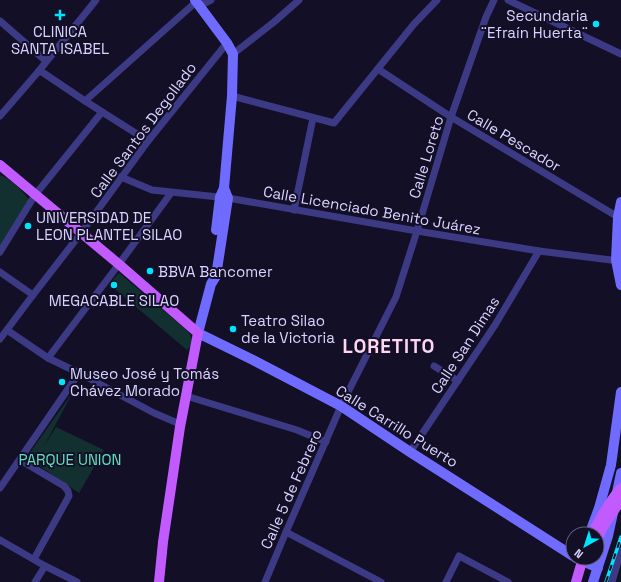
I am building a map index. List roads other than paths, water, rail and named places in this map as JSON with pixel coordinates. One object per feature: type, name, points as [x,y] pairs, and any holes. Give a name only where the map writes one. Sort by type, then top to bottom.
[{"type":"main road","points":[[0,165],[119,264],[198,333],[180,424],[163,542],[159,582]]},
{"type":"main road","points":[[595,526],[621,488]]},
{"type":"main road","points":[[604,526],[621,500]]},
{"type":"main road","points":[[576,582],[577,566]]},
{"type":"main road","points":[[583,582],[588,566]]},
{"type":"street","points":[[0,116],[38,72],[96,0]]},
{"type":"street","points":[[85,101],[196,2],[212,0]]},
{"type":"street","points":[[233,54],[299,0]]},
{"type":"street","points":[[232,96],[334,123],[414,24],[436,0]]},
{"type":"street","name":"Calle Loreto","points":[[341,406],[396,297],[451,118],[486,17],[494,0]]},
{"type":"street","points":[[508,0],[621,54]]},
{"type":"street","points":[[196,2],[227,43],[233,54],[232,96],[224,194],[210,274],[211,284],[198,333]]},
{"type":"street","points":[[0,22],[46,61]]},
{"type":"street","name":"Calle Santos Degollado","points":[[0,339],[81,233],[148,141],[227,43]]},
{"type":"street","name":"Calle Pescador","points":[[378,69],[451,118],[618,217]]},
{"type":"street","points":[[38,72],[42,72],[148,141]]},
{"type":"street","points":[[0,252],[36,195],[102,112]]},
{"type":"street","points":[[294,210],[313,118]]},
{"type":"street","name":"Calle Licenciado Benito Juárez","points":[[121,177],[152,190],[224,194],[294,210],[417,231],[539,251],[618,261]]},
{"type":"street","points":[[48,358],[171,192]]},
{"type":"street","points":[[621,202],[618,217],[618,261],[621,285]]},
{"type":"street","name":"Calle San Dimas","points":[[410,452],[495,326],[539,251]]},
{"type":"street","points":[[0,272],[33,295]]},
{"type":"street","points":[[7,330],[48,358],[154,413],[180,424]]},
{"type":"street","name":"Calle Carrillo Puerto","points":[[198,333],[341,406],[410,452],[565,550]]},
{"type":"street","points":[[434,366],[458,381]]},
{"type":"street","points":[[0,488],[79,373]]},
{"type":"street","points":[[593,526],[616,466],[621,392]]},
{"type":"street","points":[[186,396],[297,430],[326,442]]},
{"type":"street","name":"Calle 5 de Febrero","points":[[265,582],[341,406]]},
{"type":"street","points":[[20,460],[64,486],[68,491],[69,496],[34,559]]},
{"type":"street","points":[[593,582],[608,536],[621,473]]},
{"type":"street","points":[[286,532],[381,582]]},
{"type":"street","points":[[0,540],[45,566],[77,582]]},
{"type":"street","points":[[612,582],[621,551]]},
{"type":"street","points":[[446,582],[459,556],[508,582]]},
{"type":"street","points":[[35,582],[45,566]]},
{"type":"street","points":[[571,582],[576,566]]},
{"type":"street","name":"Calle Carrillo Puerto","points":[[594,566],[598,568]]},
{"type":"railway","points":[[606,582],[621,537]]},
{"type":"place","name":"CLINICA SANTA ISABEL","points":[[60,15]]},
{"type":"place","name":"Secundaria ¨Efraín Huerta¨","points":[[596,24]]},
{"type":"place","name":"UNIVERSIDAD DE LEON PLANTEL SILAO","points":[[28,226]]},
{"type":"place","name":"BBVA Bancomer","points":[[150,271]]},
{"type":"place","name":"MEGACABLE SILAO","points":[[114,285]]},
{"type":"place","name":"Teatro Silao de la Victoria","points":[[233,329]]},
{"type":"place","name":"Museo José y Tomás Chávez Morado","points":[[62,382]]},
{"type":"district","name":"LORETITO","points":[[389,346]]},
{"type":"park label","name":"PARQUE UNION","points":[[70,459]]}]
